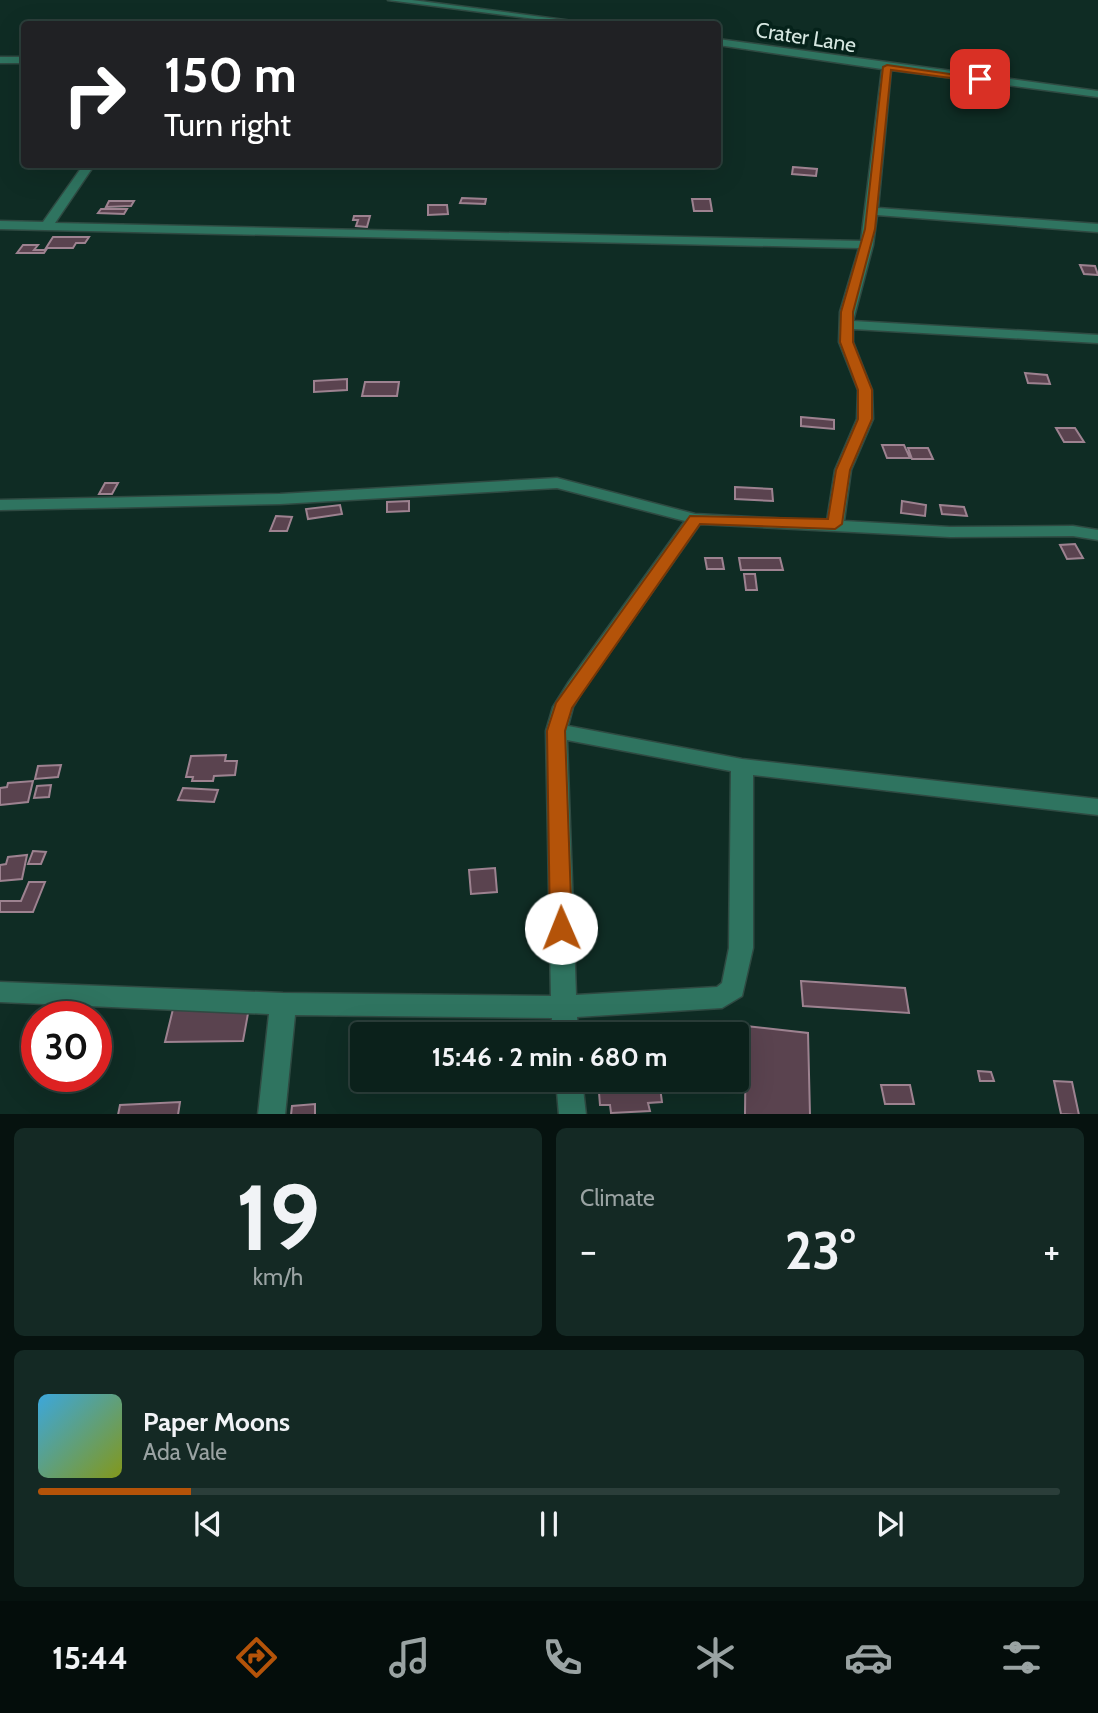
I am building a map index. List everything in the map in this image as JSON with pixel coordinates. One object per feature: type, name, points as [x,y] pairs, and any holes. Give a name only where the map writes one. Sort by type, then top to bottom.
[{"type":"street","points":[[392,0],[566,21]]},
{"type":"street","name":"Crater Lane","points":[[721,42],[1098,94]]},
{"type":"street","points":[[0,60],[21,60]]},
{"type":"street","points":[[835,524],[843,470],[865,419],[865,390],[846,342],[847,312],[867,246],[873,211],[887,67]]},
{"type":"street","points":[[48,224],[87,168]]},
{"type":"street","points":[[873,211],[1098,228]]},
{"type":"street","points":[[0,225],[48,224],[460,238],[867,246]]},
{"type":"street","points":[[847,325],[1098,339]]},
{"type":"street","points":[[0,505],[279,499],[471,489],[541,482],[557,483],[695,519],[835,524],[950,532],[1073,531],[1098,535]]},
{"type":"street","points":[[564,1022],[556,731],[563,707],[575,688],[695,519]]},
{"type":"street","points":[[556,731],[742,766],[1098,807]]},
{"type":"street","points":[[0,992],[283,1004],[562,1007],[694,1001],[722,997],[733,989],[741,948],[742,766]]},
{"type":"street","points":[[271,1114],[283,1004]]},
{"type":"street","points":[[570,1092],[573,1114]]},
{"type":"building","points":[[793,167],[817,169],[816,176],[792,174]]},
{"type":"building","points":[[462,198],[486,199],[485,204],[460,203]]},
{"type":"building","points":[[692,199],[710,199],[712,211],[694,211]]},
{"type":"building","points":[[109,201],[134,201],[131,206],[106,207]]},
{"type":"building","points":[[428,205],[447,205],[448,214],[428,215]]},
{"type":"building","points":[[101,209],[127,209],[124,214],[98,213]]},
{"type":"building","points":[[354,216],[370,216],[367,227],[356,226],[358,220],[353,220]]},
{"type":"building","points":[[53,237],[89,237],[85,243],[76,243],[73,248],[46,248]]},
{"type":"building","points":[[23,245],[38,245],[34,250],[46,250],[44,253],[17,253]]},
{"type":"building","points":[[1080,265],[1095,266],[1098,275],[1084,274]]},
{"type":"building","points":[[1025,373],[1047,375],[1050,384],[1028,383]]},
{"type":"building","points":[[347,379],[347,390],[314,392],[314,381]]},
{"type":"building","points":[[365,382],[399,382],[397,396],[362,396]]},
{"type":"building","points":[[801,417],[834,420],[834,429],[801,426]]},
{"type":"building","points":[[1056,428],[1075,428],[1084,442],[1064,442]]},
{"type":"building","points":[[882,445],[904,445],[910,458],[887,458]]},
{"type":"building","points":[[908,448],[928,448],[933,459],[912,459]]},
{"type":"building","points":[[105,483],[118,483],[112,494],[99,494]]},
{"type":"building","points":[[735,487],[772,489],[773,501],[735,499]]},
{"type":"building","points":[[409,501],[409,511],[387,512],[387,502]]},
{"type":"building","points":[[902,501],[926,505],[925,516],[901,513]]},
{"type":"building","points":[[340,505],[342,514],[308,519],[306,509]]},
{"type":"building","points":[[940,505],[964,507],[967,516],[942,514]]},
{"type":"building","points":[[276,516],[292,517],[287,531],[270,531]]},
{"type":"building","points":[[1075,544],[1083,558],[1067,559],[1060,545]]},
{"type":"building","points":[[705,558],[722,558],[724,569],[707,569]]},
{"type":"building","points":[[739,558],[780,558],[783,570],[741,570]]},
{"type":"building","points":[[744,574],[755,574],[757,590],[746,590]]},
{"type":"building","points":[[226,755],[225,761],[237,761],[235,775],[214,776],[213,781],[192,781],[193,777],[186,777],[191,756]]},
{"type":"building","points":[[61,765],[58,777],[35,779],[38,766]]},
{"type":"building","points":[[33,781],[28,802],[0,805],[0,788],[7,787],[8,783]]},
{"type":"building","points":[[51,785],[49,797],[34,798],[37,786]]},
{"type":"building","points":[[183,788],[218,790],[214,802],[178,800]]},
{"type":"building","points":[[33,851],[46,852],[41,864],[28,864]]},
{"type":"building","points":[[27,855],[22,879],[0,881],[0,865],[6,864],[8,857]]},
{"type":"building","points":[[495,868],[497,892],[471,894],[469,870]]},
{"type":"building","points":[[29,882],[45,882],[33,912],[0,912],[0,901],[21,901]]},
{"type":"building","points":[[801,981],[905,988],[909,1013],[803,1006]]},
{"type":"building","points":[[249,1008],[243,1041],[165,1042],[173,1009]]},
{"type":"building","points":[[749,1026],[808,1033],[810,1114],[745,1114],[745,1092],[749,1092]]},
{"type":"building","points":[[978,1071],[991,1072],[994,1081],[980,1081]]},
{"type":"building","points":[[1054,1081],[1072,1082],[1079,1114],[1061,1114]]},
{"type":"building","points":[[881,1085],[910,1085],[914,1104],[885,1104]]},
{"type":"building","points":[[599,1092],[661,1092],[662,1102],[648,1103],[650,1111],[611,1113],[610,1105],[600,1105]]},
{"type":"building","points":[[180,1102],[178,1114],[118,1114],[120,1105]]},
{"type":"building","points":[[315,1104],[315,1114],[291,1114],[292,1106]]},
{"type":"route","points":[[561,928],[556,731],[563,707],[695,519],[835,524],[843,470],[865,419],[865,390],[846,342],[847,312],[870,229],[887,67],[980,79]]}]
